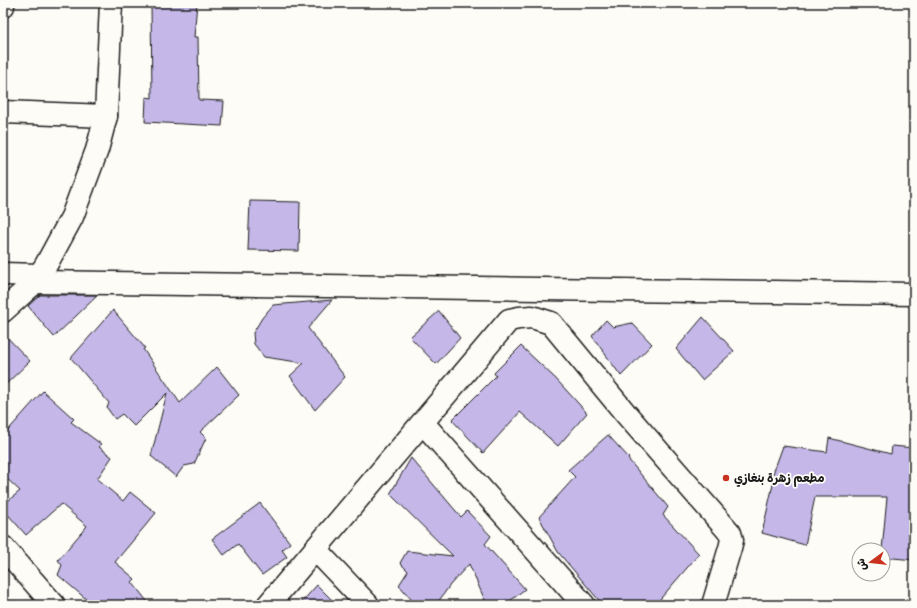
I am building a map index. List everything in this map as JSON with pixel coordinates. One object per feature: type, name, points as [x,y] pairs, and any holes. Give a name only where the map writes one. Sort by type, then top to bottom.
[{"type":"street","points":[[3,311],[37,279],[72,217],[97,150],[106,116],[111,3]]},
{"type":"street","points":[[3,112],[106,116]]},
{"type":"street","points":[[3,274],[37,279],[914,294]]},
{"type":"street","points":[[268,605],[509,320],[532,317],[551,323],[626,414],[730,533],[732,540],[713,605]]},
{"type":"street","points":[[422,423],[584,605]]},
{"type":"street","points":[[3,547],[54,605]]},
{"type":"street","points":[[315,549],[368,605]]},
{"type":"building","points":[[151,3],[197,3],[194,37],[198,37],[199,100],[224,101],[222,126],[145,122],[146,97],[152,98]]},
{"type":"building","points":[[250,201],[300,202],[299,251],[248,250]]},
{"type":"building","points":[[40,295],[98,295],[54,337],[28,306]]},
{"type":"building","points":[[332,300],[308,328],[345,377],[315,410],[290,376],[304,363],[264,357],[254,344],[253,333],[262,318],[273,305]]},
{"type":"building","points":[[113,310],[145,348],[143,349],[180,403],[217,367],[239,395],[200,432],[206,438],[194,464],[184,466],[176,477],[151,456],[167,393],[134,426],[122,414],[115,419],[107,408],[109,403],[71,358]]},
{"type":"building","points":[[439,311],[460,338],[436,364],[410,337]]},
{"type":"building","points":[[703,317],[734,351],[702,380],[676,349]]},
{"type":"building","points":[[606,320],[613,327],[632,323],[652,344],[621,376],[592,336]]},
{"type":"building","points":[[3,333],[30,361],[3,387]]},
{"type":"building","points":[[521,346],[556,379],[587,413],[558,446],[520,412],[483,453],[452,420],[496,376],[494,373]]},
{"type":"building","points":[[43,391],[74,419],[71,422],[101,444],[99,447],[112,457],[97,479],[123,501],[130,492],[156,513],[115,562],[135,579],[132,582],[150,605],[93,605],[58,575],[62,565],[58,560],[87,526],[61,504],[26,535],[3,509],[3,505],[20,491],[3,475],[3,436]]},
{"type":"building","points":[[608,435],[629,458],[628,459],[668,507],[663,515],[699,554],[655,605],[603,605],[558,552],[539,517],[575,477],[568,470]]},
{"type":"building","points":[[829,438],[891,454],[892,446],[914,448],[914,560],[891,558],[891,542],[883,542],[887,497],[815,497],[805,545],[762,533],[774,480],[771,479],[783,446],[827,452]]},
{"type":"building","points":[[411,458],[461,517],[467,511],[491,536],[485,544],[525,589],[505,605],[487,605],[469,564],[450,585],[436,605],[416,605],[399,585],[408,571],[400,563],[407,551],[453,556],[390,494]]},
{"type":"building","points":[[260,503],[290,543],[282,550],[287,557],[262,575],[238,544],[224,555],[212,539]]},
{"type":"building","points":[[317,585],[337,605],[299,605]]},
{"type":"place","name":"مطعم زهرة بنغازي","points":[[726,478]]}]
